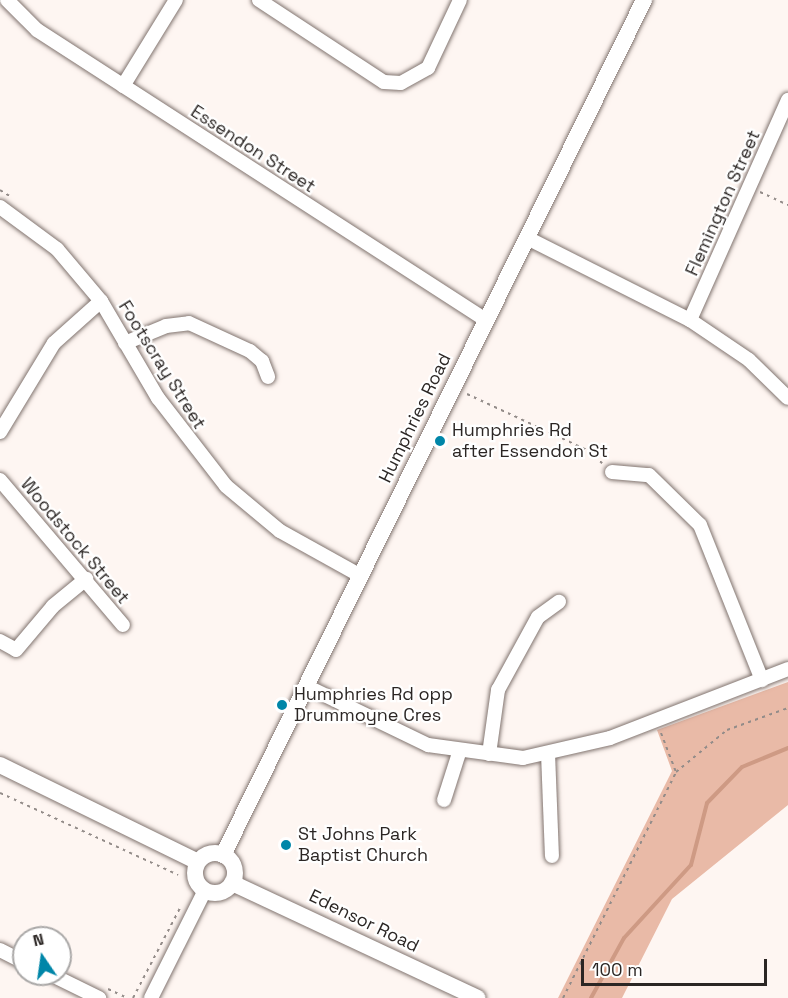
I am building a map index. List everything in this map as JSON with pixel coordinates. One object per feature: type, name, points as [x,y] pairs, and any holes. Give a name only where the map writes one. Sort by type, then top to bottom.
[{"type":"main road","name":"Humphries Road","points":[[223,855],[644,0]]},
{"type":"main road","points":[[0,765],[198,862]]},
{"type":"main road","points":[[210,854],[223,855],[233,864],[232,883],[218,892],[205,890],[195,875],[198,862],[210,854]]},
{"type":"main road","name":"Edensor Road","points":[[232,883],[477,998]]},
{"type":"street","name":"Essendon Street","points":[[7,0],[37,30],[486,320]]},
{"type":"street","points":[[123,86],[176,0]]},
{"type":"street","points":[[259,0],[384,82],[400,83],[428,68],[460,0]]},
{"type":"street","name":"Flemington Street","points":[[690,320],[788,100]]},
{"type":"street","name":"Footscray Street","points":[[0,207],[57,249],[102,302],[184,437],[226,486],[280,531],[359,575]]},
{"type":"street","points":[[527,238],[690,320],[749,360],[788,398]]},
{"type":"street","points":[[0,432],[60,335],[102,302]]},
{"type":"street","points":[[125,343],[166,326],[189,323],[250,351],[262,361],[268,377]]},
{"type":"street","points":[[612,472],[649,476],[700,525],[762,680]]},
{"type":"street","name":"Woodstock Street","points":[[0,480],[123,625]]},
{"type":"street","points":[[0,641],[16,650],[53,606],[86,579]]},
{"type":"street","points":[[489,754],[498,690],[538,617],[559,602]]},
{"type":"street","points":[[306,686],[428,745],[459,753],[489,754],[523,759],[657,722],[788,669]]},
{"type":"street","points":[[444,800],[459,753]]},
{"type":"street","points":[[548,753],[552,856]]},
{"type":"street","points":[[151,998],[205,890]]},
{"type":"street","points":[[72,985],[99,998]]},
{"type":"path","points":[[750,186],[788,205]]},
{"type":"path","points":[[0,190],[11,197]]},
{"type":"path","points":[[467,394],[589,451],[612,472]]},
{"type":"path","points":[[563,998],[676,772],[727,730],[788,708]]},
{"type":"path","points":[[657,722],[676,772]]},
{"type":"path","points":[[0,793],[178,875]]},
{"type":"path","points":[[133,998],[183,903]]},
{"type":"shaded area","points":[[788,682],[788,805],[672,899],[622,998],[558,998],[672,771],[657,730]]},
{"type":"waterway","points":[[591,998],[624,938],[691,865],[707,803],[742,767],[788,748]]},
{"type":"place","name":"Humphries Rd after Essendon St","points":[[440,441]]},
{"type":"place","name":"Humphries Rd opp Drummoyne Cres","points":[[282,705]]},
{"type":"place","name":"St Johns Park Baptist Church","points":[[286,845]]}]
